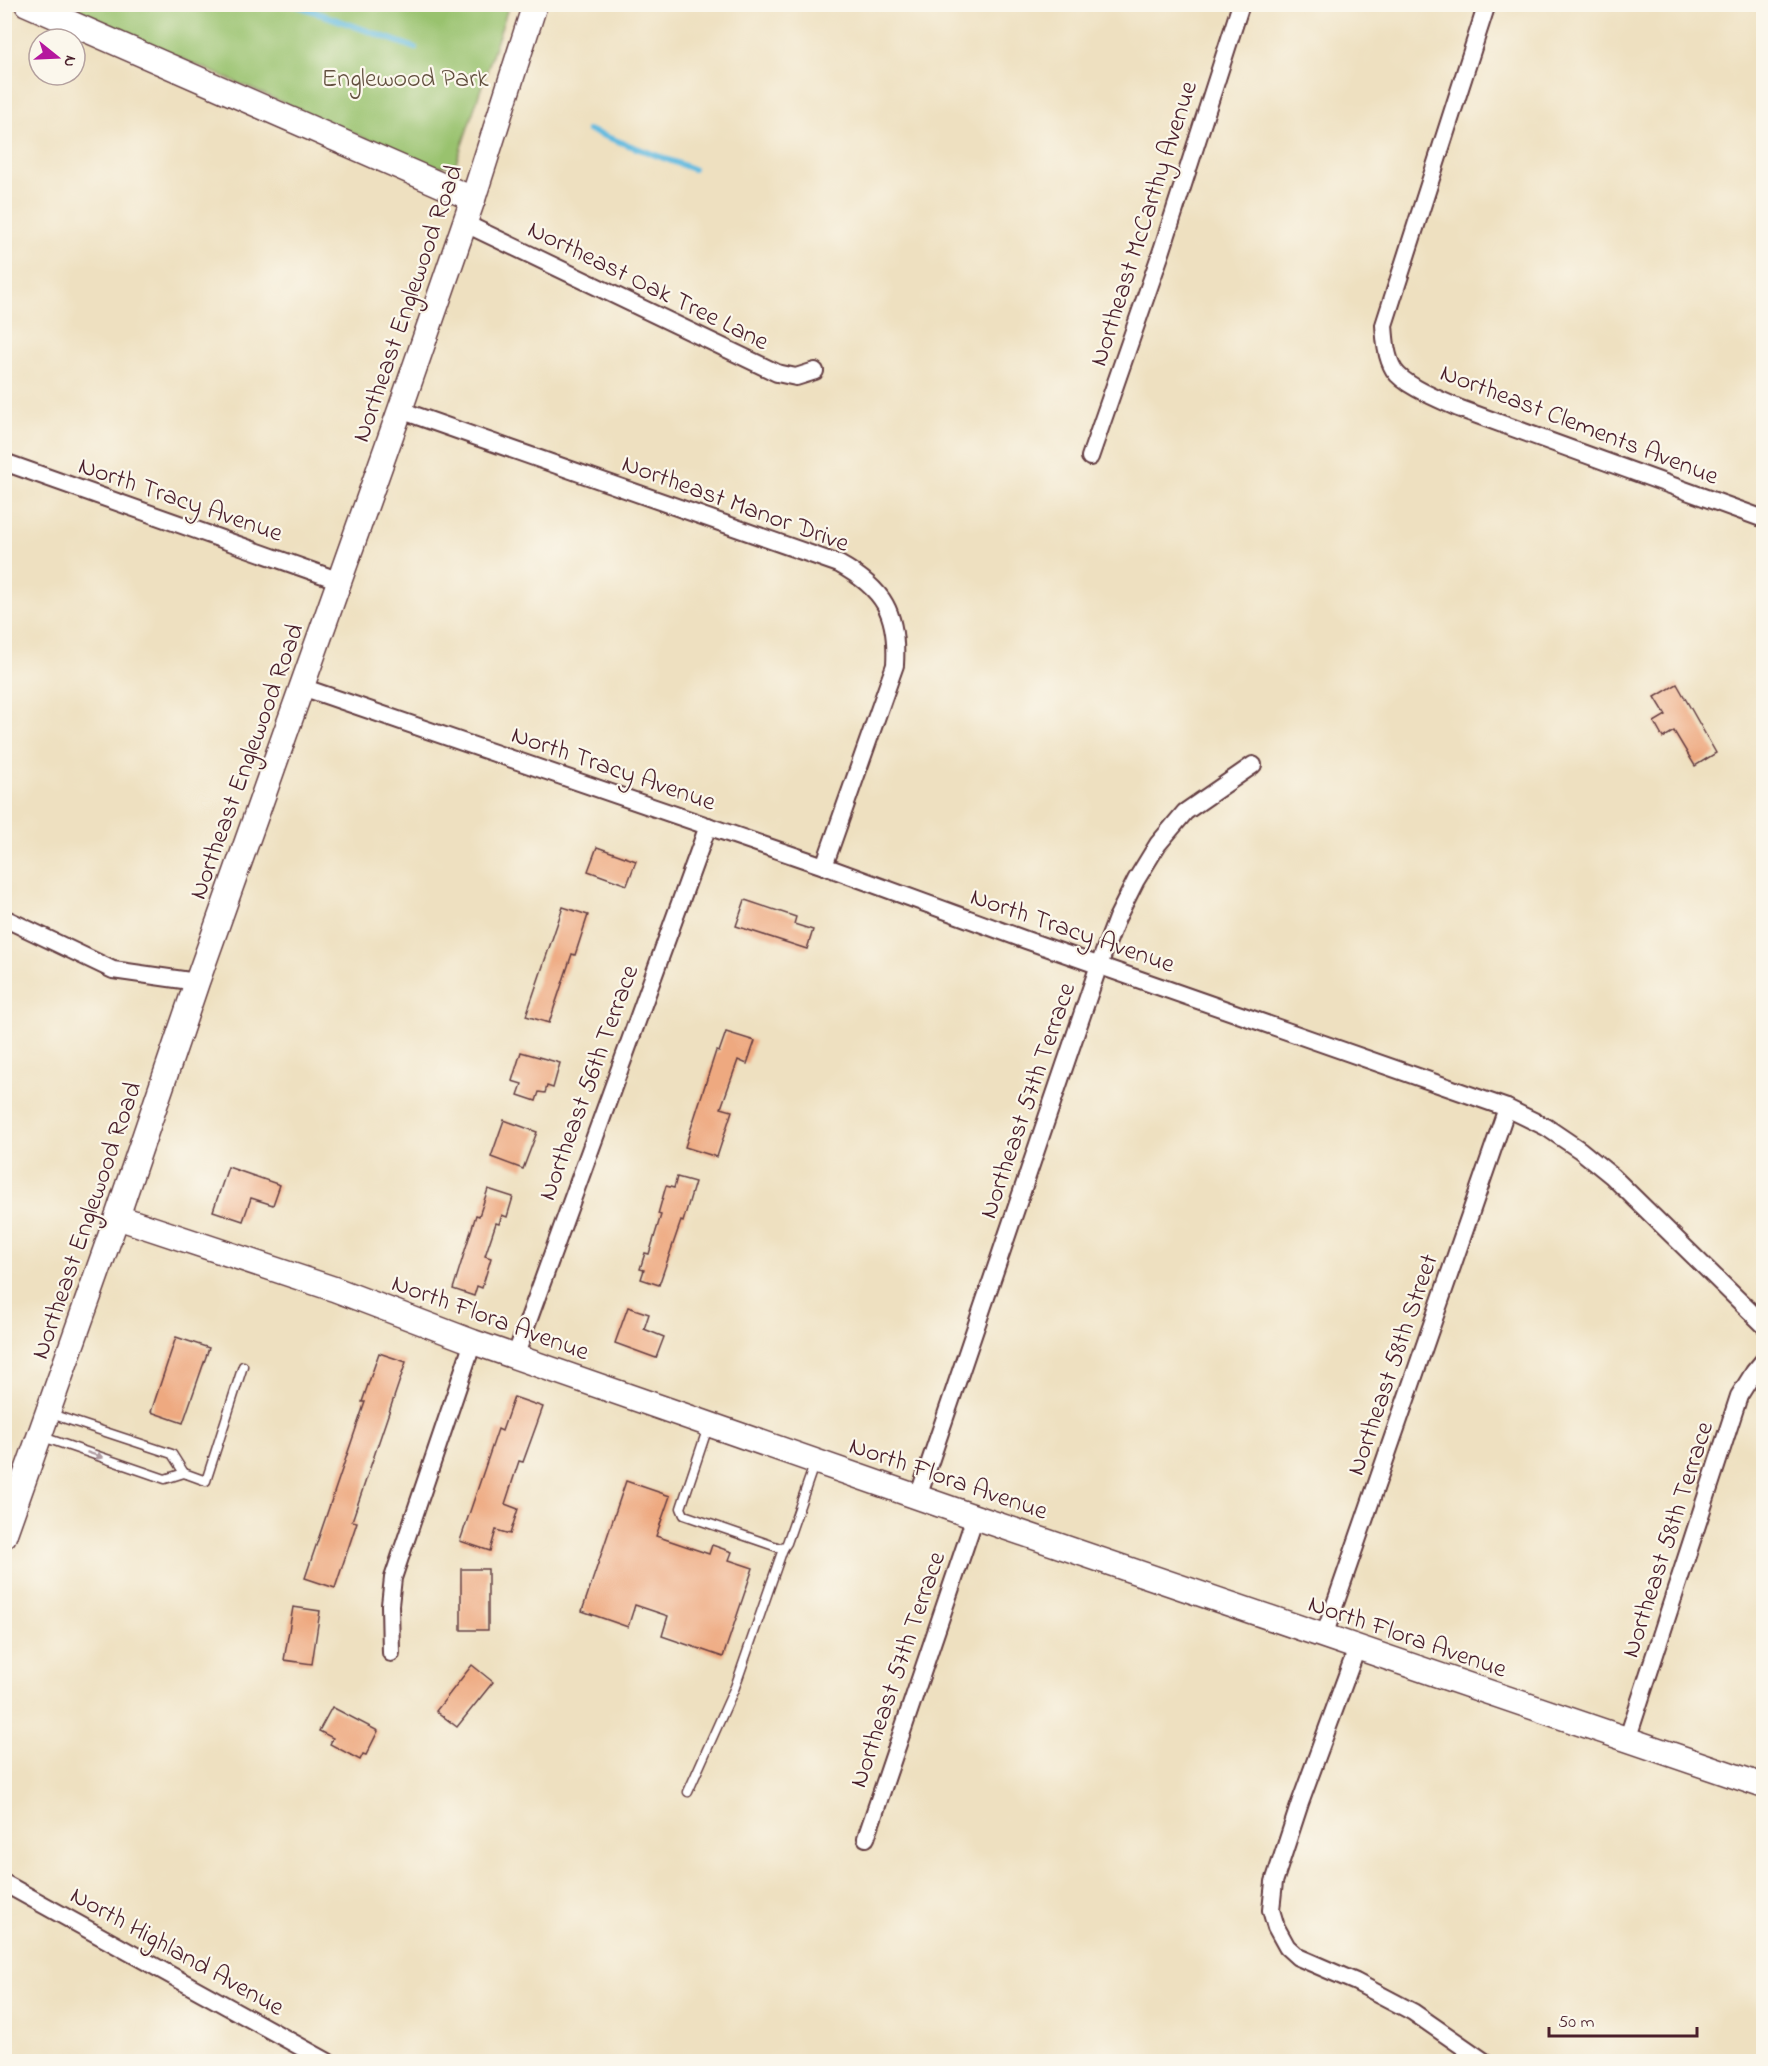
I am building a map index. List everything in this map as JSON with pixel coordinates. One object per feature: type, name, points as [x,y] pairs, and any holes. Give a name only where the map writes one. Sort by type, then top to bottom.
[{"type":"street","points":[[27,4],[473,199]]},
{"type":"street","name":"Northeast Englewood Road","points":[[4,1536],[400,410],[473,199],[535,4]]},
{"type":"street","name":"Northeast McCarthy Avenue","points":[[1090,457],[1162,250],[1241,4]]},
{"type":"street","name":"Northeast Clements Avenue","points":[[1487,4],[1383,325],[1387,350],[1394,371],[1418,389],[1458,408],[1764,519]]},
{"type":"street","name":"Northeast Oak Tree Lane","points":[[464,223],[777,373],[796,377],[815,371]]},
{"type":"street","name":"Northeast Manor Drive","points":[[400,410],[840,564],[861,576],[879,594],[891,615],[897,640],[896,665],[824,866]]},
{"type":"street","name":"North Tracy Avenue","points":[[4,462],[340,581]]},
{"type":"street","name":"North Tracy Avenue","points":[[302,687],[824,866],[1507,1108],[1546,1127],[1580,1150],[1612,1176],[1764,1325]]},
{"type":"street","name":"Northeast 57th Terrace","points":[[918,1497],[1117,918],[1158,844],[1185,812],[1253,765]]},
{"type":"street","name":"Northeast 56th Terrace","points":[[515,1357],[708,826]]},
{"type":"street","points":[[4,918],[113,970],[197,982]]},
{"type":"street","name":"Northeast 58th Street","points":[[1324,1636],[1507,1108]]},
{"type":"street","name":"North Flora Avenue","points":[[117,1217],[334,1289],[515,1357],[975,1517],[1764,1786]]},
{"type":"street","points":[[391,1653],[390,1605],[393,1578],[473,1342]]},
{"type":"street","name":"Northeast 58th Terrace","points":[[1627,1740],[1739,1396],[1754,1371],[1764,1360]]},
{"type":"street","name":"Northeast 57th Terrace","points":[[866,1838],[975,1517]]},
{"type":"street","points":[[1357,1648],[1300,1803],[1274,1882],[1271,1910],[1276,1927],[1287,1947],[1298,1957],[1356,1982],[1413,2012],[1485,2061]]},
{"type":"street","name":"North Highland Avenue","points":[[4,1883],[328,2061]]},
{"type":"lane","points":[[40,1436],[165,1479],[184,1473],[206,1481],[243,1366]]},
{"type":"lane","points":[[48,1413],[172,1454],[184,1473]]},
{"type":"lane","points":[[709,1424],[681,1508],[684,1515],[783,1549]]},
{"type":"lane","points":[[688,1792],[735,1687],[815,1461]]},
{"type":"green space","name":"Englewood Park","points":[[59,5],[509,5],[455,166],[431,167]]},
{"type":"building","points":[[1677,684],[1716,753],[1695,766],[1674,731],[1663,738],[1654,722],[1666,715],[1655,697]]},
{"type":"building","points":[[597,847],[636,861],[627,885],[588,871]]},
{"type":"building","points":[[745,900],[796,917],[794,924],[813,930],[807,949],[736,926]]},
{"type":"building","points":[[563,907],[588,915],[575,955],[572,954],[549,1023],[526,1016]]},
{"type":"building","points":[[726,1032],[755,1041],[747,1064],[738,1060],[721,1108],[732,1111],[717,1157],[685,1147],[716,1051],[719,1052]]},
{"type":"building","points":[[521,1052],[560,1063],[553,1088],[547,1086],[545,1093],[539,1092],[536,1101],[518,1095],[522,1084],[512,1081]]},
{"type":"building","points":[[504,1120],[537,1132],[523,1169],[491,1157]]},
{"type":"building","points":[[228,1167],[280,1185],[273,1205],[251,1198],[243,1221],[213,1211]]},
{"type":"building","points":[[677,1177],[695,1182],[683,1222],[681,1221],[659,1285],[641,1279],[644,1270],[640,1269],[645,1253],[649,1254],[661,1215],[658,1214],[666,1186],[674,1188]]},
{"type":"building","points":[[488,1189],[513,1197],[507,1217],[502,1215],[499,1224],[496,1223],[485,1256],[491,1258],[482,1288],[477,1286],[474,1296],[453,1289],[476,1215],[479,1216]]},
{"type":"building","points":[[628,1307],[649,1314],[644,1329],[664,1337],[656,1358],[615,1343]]},
{"type":"building","points":[[176,1337],[209,1348],[183,1423],[151,1412]]},
{"type":"building","points":[[379,1353],[406,1362],[352,1521],[357,1522],[335,1588],[305,1578],[365,1402],[362,1402]]},
{"type":"building","points":[[514,1397],[543,1407],[523,1462],[519,1461],[505,1504],[518,1509],[510,1534],[496,1530],[490,1551],[460,1541],[498,1429],[502,1431]]},
{"type":"building","points":[[626,1481],[670,1496],[656,1536],[709,1554],[712,1545],[732,1552],[729,1560],[753,1568],[723,1657],[662,1636],[668,1616],[635,1605],[628,1627],[582,1611]]},
{"type":"building","points":[[461,1569],[488,1569],[488,1630],[461,1630]]},
{"type":"building","points":[[293,1607],[320,1611],[312,1664],[284,1660]]},
{"type":"building","points":[[472,1665],[493,1682],[457,1727],[436,1711]]},
{"type":"building","points":[[332,1707],[378,1731],[366,1755],[363,1754],[360,1760],[330,1744],[333,1738],[319,1731]]},
{"type":"waterway","points":[[293,4],[415,48]]},
{"type":"waterway","points":[[588,130],[693,169]]}]
